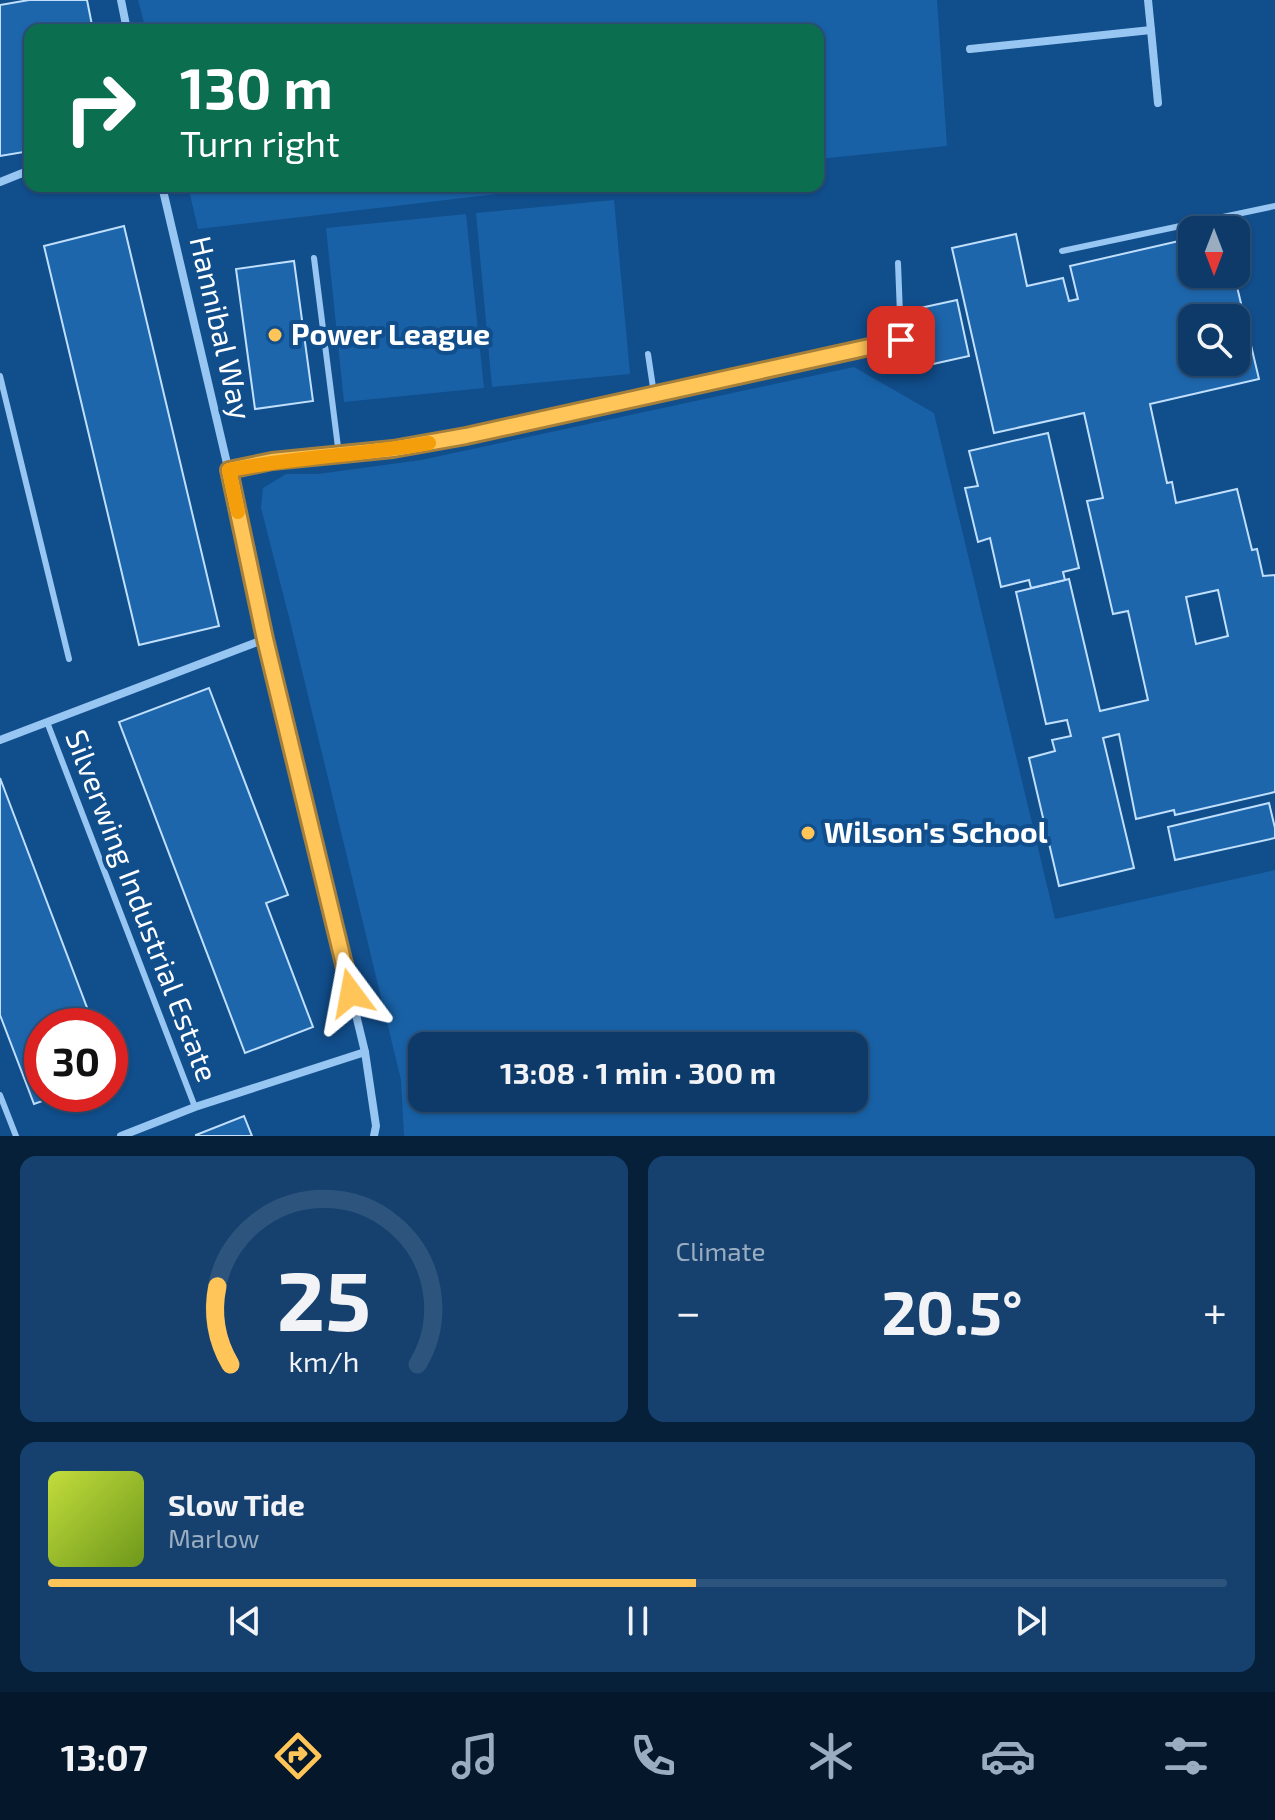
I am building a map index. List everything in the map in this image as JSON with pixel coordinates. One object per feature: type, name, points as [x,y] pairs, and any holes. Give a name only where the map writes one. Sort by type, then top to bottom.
[{"type":"street","points":[[121,0],[126,24]]},
{"type":"street","points":[[1148,0],[1158,103]]},
{"type":"street","points":[[970,49],[1151,30]]},
{"type":"street","points":[[0,182],[24,172]]},
{"type":"street","name":"Hannibal Way","points":[[163,192],[265,639],[365,1052],[376,1126],[374,1136]]},
{"type":"street","points":[[0,740],[265,639]]},
{"type":"street","points":[[121,1136],[140,1133],[195,1107],[365,1052]]},
{"type":"lane","points":[[1062,251],[1275,206]]},
{"type":"lane","points":[[314,258],[339,455]]},
{"type":"lane","points":[[229,470],[272,461],[393,449],[466,436],[901,340],[898,263]]},
{"type":"lane","points":[[648,354],[654,394]]},
{"type":"lane","points":[[0,376],[69,659]]},
{"type":"lane","name":"Silverwing Industrial Estate","points":[[47,722],[195,1107]]},
{"type":"lane","points":[[0,1095],[16,1136]]},
{"type":"shaded area","points":[[138,0],[937,0],[947,146],[824,158],[824,24],[144,24]]},
{"type":"shaded area","points":[[189,192],[514,192],[198,229]]},
{"type":"shaded area","points":[[614,200],[630,374],[492,387],[476,213]]},
{"type":"shaded area","points":[[466,214],[484,388],[344,402],[326,228]]},
{"type":"shaded area","points":[[854,367],[934,413],[1055,919],[1275,870],[1275,1136],[404,1136],[401,1080],[261,508],[263,488],[286,474],[318,474],[421,460]]},
{"type":"building","points":[[29,0],[87,0],[92,24],[24,24],[24,152],[0,156],[0,5]]},
{"type":"building","points":[[124,226],[219,626],[139,645],[44,246]]},
{"type":"building","points":[[1016,234],[1027,286],[1063,278],[1069,301],[1078,299],[1070,266],[1178,241],[1178,288],[1237,288],[1241,304],[1178,304],[1178,376],[1250,376],[1250,341],[1259,379],[1150,404],[1167,483],[1172,482],[1176,503],[1237,489],[1252,550],[1257,549],[1263,576],[1275,575],[1275,792],[1175,815],[1174,810],[1136,819],[1119,734],[1103,738],[1134,868],[1059,886],[1029,758],[1055,751],[1052,740],[1071,736],[1067,720],[1046,724],[1016,592],[1069,579],[1100,711],[1148,700],[1128,611],[1113,614],[1087,501],[1103,498],[1084,413],[994,433],[952,248]],"holes":[[[1218,590],[1228,636],[1196,644],[1186,597]]]},
{"type":"building","name":"Power League","points":[[294,261],[313,401],[255,409],[236,269]]},
{"type":"building","points":[[957,300],[969,356],[933,364],[920,308]]},
{"type":"building","points":[[1048,433],[1079,568],[1063,572],[1065,580],[1031,588],[1029,580],[1001,587],[990,538],[978,542],[965,488],[978,486],[969,451]]},
{"type":"building","points":[[209,688],[288,895],[266,903],[313,1027],[245,1053],[119,722]]},
{"type":"building","points":[[0,778],[87,1008],[24,1008],[24,1078],[0,1015]]},
{"type":"building","points":[[1269,803],[1275,838],[1175,860],[1168,827]]},
{"type":"building","points":[[244,1116],[252,1136],[196,1136],[196,1135]]},
{"type":"slow traffic","points":[[238,512],[229,470],[272,461],[429,443]]},
{"type":"place","name":"Power League","points":[[275,335]]},
{"type":"place","name":"Wilson's School","points":[[808,833]]},
{"type":"route","points":[[351,993],[265,639],[229,470],[272,461],[393,449],[466,436],[901,340]]}]
